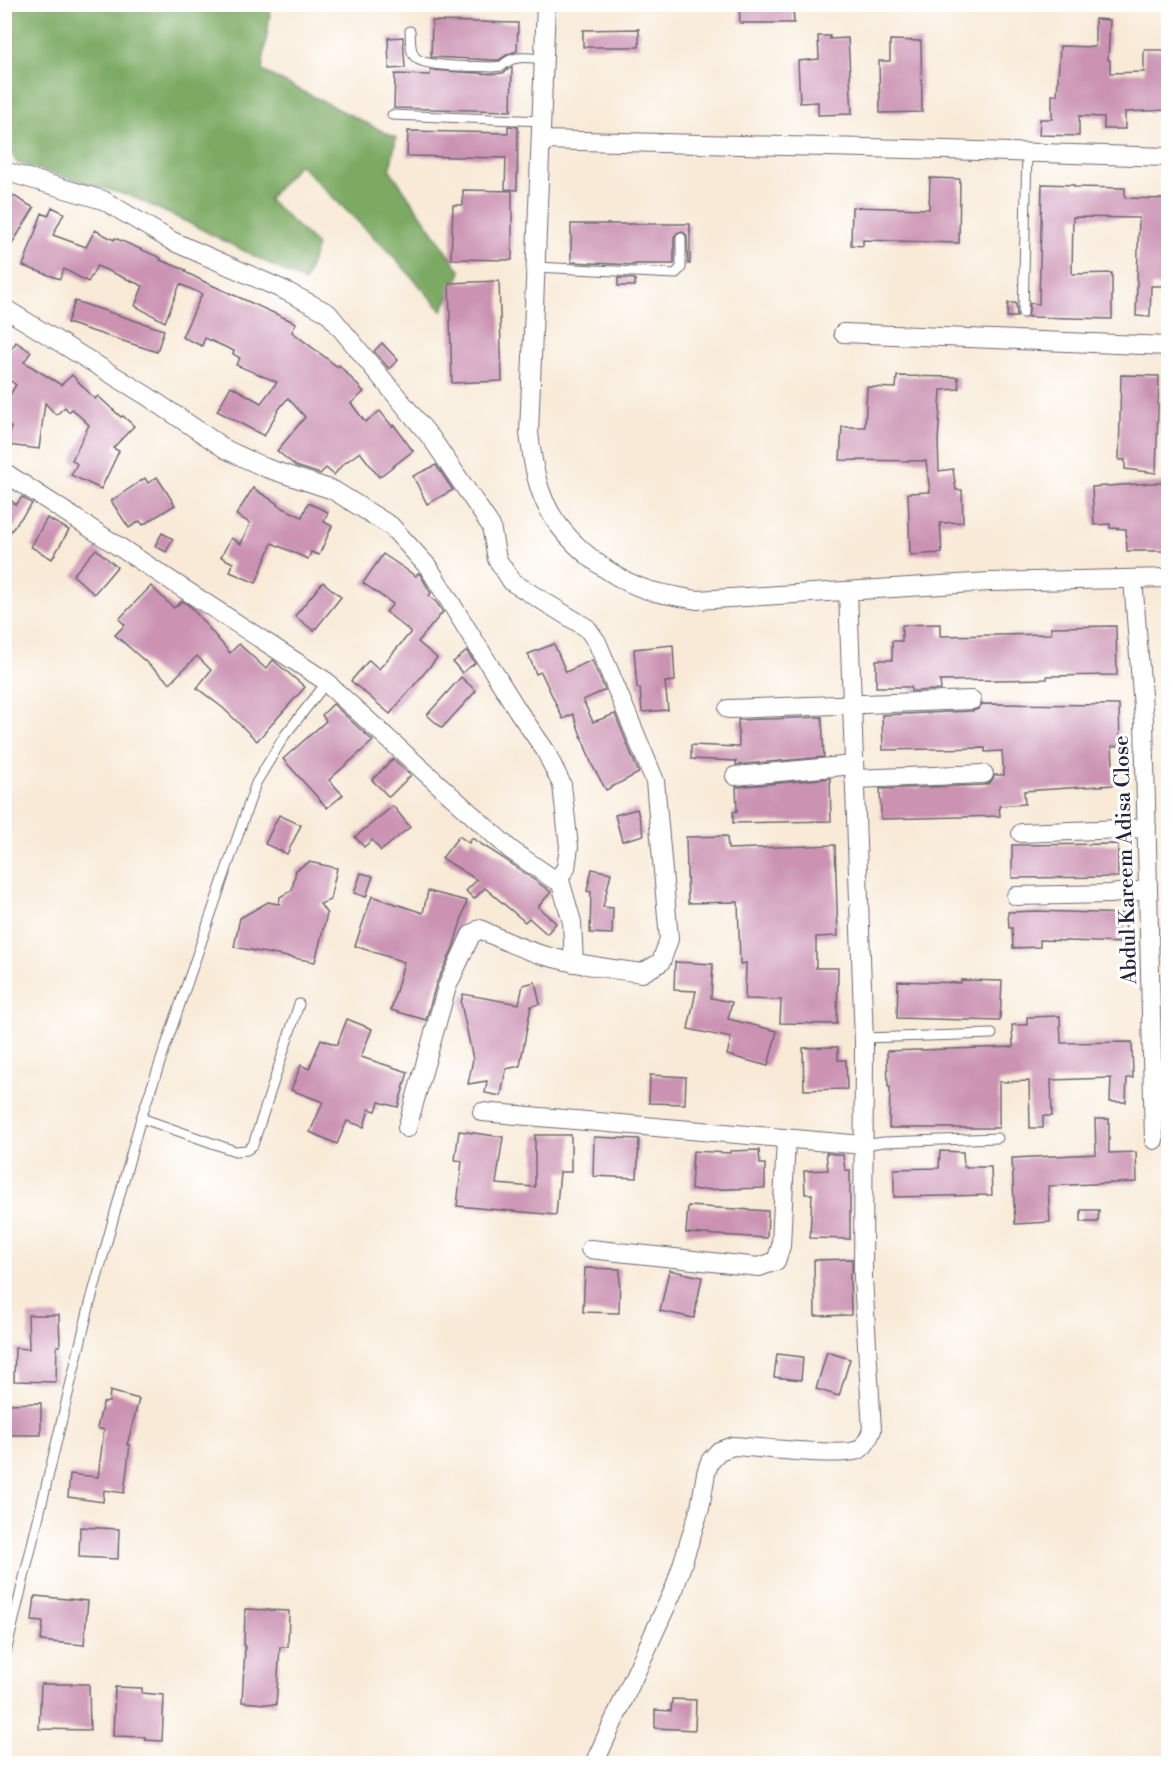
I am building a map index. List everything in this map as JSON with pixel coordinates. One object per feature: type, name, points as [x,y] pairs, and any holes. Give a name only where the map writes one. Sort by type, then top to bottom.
[{"type":"street","points":[[546,4],[529,433],[534,469],[545,501],[564,533],[589,556],[619,577],[651,591],[697,600],[990,582],[1168,578]]},
{"type":"street","points":[[542,140],[1168,157]]},
{"type":"street","points":[[4,171],[103,200],[172,241],[286,291],[328,313],[432,439],[491,526],[497,559],[512,582],[587,628],[597,642],[655,781],[669,939],[661,962],[642,973],[574,963],[548,957],[480,929],[471,935],[447,987],[407,1128]]},
{"type":"street","points":[[4,308],[147,396],[227,450],[266,468],[333,490],[391,526],[429,568],[545,750],[562,785],[569,847],[566,868],[559,877],[554,879],[512,850],[327,682],[4,472]]},
{"type":"street","points":[[843,333],[1168,346]]},
{"type":"street","name":"Abdul Kareem Adisa Close","points":[[1132,579],[1144,721],[1154,1140]]},
{"type":"street","points":[[594,1764],[675,1587],[700,1508],[710,1461],[719,1451],[733,1446],[827,1453],[858,1451],[868,1442],[872,1430],[863,1278],[863,1038],[848,591]]},
{"type":"street","points":[[728,709],[972,700]]},
{"type":"street","points":[[735,776],[854,772],[984,774]]},
{"type":"street","points":[[1021,833],[1147,828]]},
{"type":"street","points":[[559,877],[572,922],[574,963]]},
{"type":"street","points":[[1016,896],[1110,894],[1148,890]]},
{"type":"street","points":[[482,1112],[863,1145]]},
{"type":"street","points":[[590,1249],[759,1266],[776,1261],[781,1246],[786,1138]]},
{"type":"lane","points":[[410,31],[411,49],[415,58],[427,64],[492,67],[502,66],[508,60],[516,58],[544,58]]},
{"type":"lane","points":[[392,115],[542,121]]},
{"type":"lane","points":[[1023,313],[1027,152]]},
{"type":"lane","points":[[536,267],[675,274],[681,268],[681,238]]},
{"type":"lane","points":[[4,1661],[88,1311],[141,1118],[256,783],[285,735],[327,682]]},
{"type":"lane","points":[[141,1118],[235,1151],[247,1150],[253,1145],[299,1004]]},
{"type":"lane","points":[[863,1038],[992,1034]]},
{"type":"lane","points":[[863,1145],[884,1142],[998,1138]]},
{"type":"green space","points":[[4,5],[271,5],[262,71],[396,138],[390,170],[461,272],[442,311],[395,258],[299,164],[268,199],[317,245],[305,282],[133,197],[17,163],[5,142]]},
{"type":"building","points":[[739,4],[793,4],[794,23],[740,23]]},
{"type":"building","points":[[1095,19],[1110,20],[1108,60],[1110,60],[1110,73],[1144,72],[1144,50],[1168,50],[1168,110],[1125,112],[1125,129],[1104,129],[1104,117],[1079,116],[1079,136],[1039,135],[1040,119],[1052,119],[1052,95],[1057,95],[1060,46],[1095,47]]},
{"type":"building","points":[[432,21],[518,23],[517,51],[499,60],[431,57]]},
{"type":"building","points":[[639,29],[639,47],[583,47],[583,30]]},
{"type":"building","points":[[818,36],[830,36],[830,39],[848,38],[852,114],[818,115],[818,102],[800,103],[798,61],[819,59]]},
{"type":"building","points":[[403,37],[405,68],[389,69],[388,38]]},
{"type":"building","points":[[890,40],[921,41],[922,112],[880,113],[879,61],[890,61]]},
{"type":"building","points":[[512,67],[511,111],[394,108],[395,74],[430,75],[431,70],[493,74],[503,73]]},
{"type":"building","points":[[508,126],[518,127],[517,190],[505,189],[506,158],[407,156],[408,131],[508,133]]},
{"type":"building","points":[[930,178],[960,179],[959,243],[863,240],[863,246],[851,245],[852,207],[929,209]]},
{"type":"building","points":[[1042,184],[1125,188],[1125,198],[1168,199],[1168,286],[1151,286],[1150,317],[1136,316],[1139,218],[1073,217],[1072,274],[1112,273],[1112,319],[1028,317],[1030,303],[1039,304]]},
{"type":"building","points":[[4,190],[34,208],[4,257]]},
{"type":"building","points":[[463,190],[512,191],[512,260],[451,259],[453,205],[463,205]]},
{"type":"building","points":[[52,207],[64,213],[53,235],[86,247],[95,230],[161,258],[160,260],[186,270],[185,272],[207,283],[296,323],[292,332],[338,367],[339,365],[364,392],[351,403],[365,422],[380,411],[392,426],[394,425],[413,451],[379,477],[360,452],[342,465],[334,475],[326,468],[320,474],[296,466],[277,451],[305,417],[288,398],[264,436],[217,411],[231,386],[261,403],[277,382],[236,365],[240,358],[233,354],[234,351],[205,338],[202,346],[182,337],[202,294],[180,284],[165,322],[135,306],[143,286],[97,266],[88,282],[64,269],[60,279],[23,266],[42,213],[48,216]]},
{"type":"building","points":[[571,224],[690,224],[690,264],[688,264],[687,235],[682,231],[674,237],[674,264],[571,262]]},
{"type":"building","points":[[618,278],[635,279],[635,286],[618,286]]},
{"type":"building","points":[[499,281],[502,381],[452,383],[449,283]]},
{"type":"building","points":[[75,301],[164,330],[157,352],[67,323]]},
{"type":"building","points":[[1008,303],[1016,303],[1017,317],[1007,317]]},
{"type":"building","points":[[16,342],[31,352],[24,362],[61,385],[72,375],[95,399],[98,396],[134,426],[113,448],[119,451],[101,489],[71,475],[77,464],[72,460],[89,425],[72,409],[69,412],[65,407],[56,415],[45,403],[39,449],[8,445],[11,427],[4,425],[4,404],[16,385],[4,376],[4,343],[12,348]]},
{"type":"building","points":[[382,343],[398,360],[389,369],[374,351]]},
{"type":"building","points":[[1121,375],[1159,376],[1156,473],[1125,469],[1125,460],[1119,460]]},
{"type":"building","points":[[897,376],[958,377],[959,389],[941,390],[939,471],[953,469],[956,490],[962,490],[963,522],[940,523],[942,553],[910,555],[908,493],[930,492],[926,461],[840,460],[842,427],[865,427],[867,387],[896,388]]},
{"type":"building","points":[[436,465],[453,490],[427,504],[413,476]]},
{"type":"building","points":[[157,477],[175,505],[143,525],[140,521],[129,528],[111,501],[145,478],[148,483]]},
{"type":"building","points":[[1168,482],[1168,551],[1127,551],[1126,529],[1110,528],[1110,524],[1094,525],[1092,487]]},
{"type":"building","points":[[253,488],[277,505],[302,517],[308,503],[328,512],[324,522],[332,526],[319,555],[311,552],[308,559],[272,543],[256,583],[230,572],[233,563],[221,557],[231,538],[241,544],[250,523],[236,515]]},
{"type":"building","points":[[4,494],[16,505],[22,497],[32,504],[4,540]]},
{"type":"building","points":[[47,518],[69,530],[52,559],[31,547]]},
{"type":"building","points":[[162,533],[173,539],[166,552],[155,546]]},
{"type":"building","points":[[96,549],[117,567],[94,594],[73,575]]},
{"type":"building","points":[[383,554],[416,576],[420,574],[431,593],[429,596],[443,612],[418,642],[437,658],[390,714],[351,681],[369,660],[379,669],[411,632],[386,612],[393,604],[363,583]]},
{"type":"building","points":[[323,582],[341,597],[314,631],[295,616]]},
{"type":"building","points":[[151,586],[174,608],[182,601],[190,606],[230,653],[239,644],[266,669],[273,660],[305,687],[257,741],[223,708],[197,688],[211,670],[197,656],[170,683],[115,635],[125,625],[119,619]]},
{"type":"building","points":[[940,624],[940,636],[1051,634],[1051,627],[1116,626],[1117,675],[940,681],[941,690],[911,691],[911,687],[876,687],[876,660],[892,660],[892,641],[902,641],[902,625]]},
{"type":"building","points":[[554,644],[566,672],[592,660],[605,690],[583,700],[593,722],[615,714],[639,773],[606,790],[592,765],[573,714],[563,719],[541,672],[536,674],[528,654]]},
{"type":"building","points":[[673,645],[675,681],[665,682],[668,710],[642,712],[640,688],[637,688],[634,649]]},
{"type":"building","points":[[467,651],[475,663],[462,673],[453,662]]},
{"type":"building","points":[[461,677],[476,691],[442,728],[427,715]]},
{"type":"building","points":[[333,704],[373,741],[329,780],[343,795],[327,808],[283,759],[326,721],[322,715]]},
{"type":"building","points":[[982,704],[1119,705],[1120,746],[1112,746],[1114,785],[1024,791],[1025,804],[999,806],[1000,816],[881,819],[880,789],[984,785],[990,783],[995,775],[1004,775],[1002,751],[985,752],[985,748],[883,750],[882,715],[972,711],[978,709]]},
{"type":"building","points":[[822,717],[824,757],[736,765],[736,761],[691,759],[691,745],[739,747],[738,720]]},
{"type":"building","points":[[393,759],[411,775],[389,797],[372,780]]},
{"type":"building","points":[[830,778],[831,821],[733,823],[733,812],[737,811],[736,787]]},
{"type":"building","points":[[393,806],[410,827],[381,851],[372,840],[364,847],[355,837]]},
{"type":"building","points":[[637,809],[644,835],[622,841],[615,815]]},
{"type":"building","points":[[279,815],[301,825],[287,854],[265,844]]},
{"type":"building","points":[[459,836],[469,843],[472,838],[551,892],[538,907],[556,923],[547,934],[529,918],[525,922],[485,888],[474,899],[466,891],[477,880],[442,858]]},
{"type":"building","points":[[727,836],[728,849],[835,845],[838,936],[816,937],[816,968],[838,968],[837,1024],[780,1023],[781,1000],[745,999],[746,963],[740,964],[738,902],[688,903],[686,837]]},
{"type":"building","points":[[1118,844],[1118,877],[1012,878],[1012,845]]},
{"type":"building","points":[[309,862],[337,868],[330,900],[320,904],[327,914],[315,962],[234,947],[240,918],[268,902],[279,904],[280,897],[292,890],[296,870]]},
{"type":"building","points":[[592,869],[611,873],[603,907],[613,908],[612,934],[590,933],[591,892],[587,891]]},
{"type":"building","points":[[361,873],[373,876],[366,897],[354,893]]},
{"type":"building","points":[[428,891],[467,901],[453,948],[436,984],[426,1020],[391,1010],[404,962],[355,946],[372,896],[423,913]]},
{"type":"building","points":[[1008,912],[1126,914],[1125,943],[1040,940],[1040,947],[1013,948]]},
{"type":"building","points":[[675,962],[713,964],[711,998],[732,1002],[728,1019],[777,1031],[768,1066],[727,1055],[731,1038],[688,1029],[696,991],[674,990]]},
{"type":"building","points":[[961,980],[1002,981],[1000,1021],[897,1018],[898,981],[961,983]]},
{"type":"building","points":[[535,982],[540,1004],[531,1006],[520,1066],[506,1069],[501,1096],[485,1093],[487,1081],[468,1084],[473,1059],[461,1003],[463,994],[519,1004],[523,985]]},
{"type":"building","points":[[1060,1016],[1061,1043],[1132,1042],[1133,1078],[1127,1078],[1126,1102],[1110,1102],[1111,1078],[1051,1080],[1052,1116],[1043,1116],[1043,1128],[1030,1128],[1029,1081],[999,1082],[999,1128],[889,1128],[890,1087],[888,1087],[887,1051],[1013,1047],[1012,1025],[1027,1025],[1027,1017]]},
{"type":"building","points":[[347,1019],[372,1029],[361,1057],[408,1072],[398,1107],[379,1102],[376,1111],[369,1109],[364,1127],[347,1121],[337,1144],[310,1132],[323,1102],[291,1090],[301,1065],[309,1069],[321,1039],[337,1045]]},
{"type":"building","points":[[838,1047],[838,1060],[846,1060],[847,1089],[804,1090],[803,1048]]},
{"type":"building","points":[[650,1075],[686,1077],[685,1104],[649,1103]]},
{"type":"building","points":[[1095,1119],[1109,1119],[1109,1153],[1136,1152],[1137,1182],[1048,1186],[1050,1222],[1015,1224],[1012,1158],[1096,1154]]},
{"type":"building","points":[[459,1131],[503,1137],[496,1184],[535,1187],[535,1135],[571,1135],[571,1172],[560,1172],[556,1215],[457,1206],[462,1161],[455,1160]]},
{"type":"building","points":[[594,1137],[639,1139],[637,1178],[593,1176]]},
{"type":"building","points":[[759,1150],[760,1164],[765,1164],[765,1188],[691,1190],[693,1151],[730,1153],[730,1151]]},
{"type":"building","points":[[940,1151],[963,1152],[964,1167],[991,1167],[992,1195],[894,1197],[894,1169],[939,1168]]},
{"type":"building","points":[[826,1153],[843,1155],[845,1170],[850,1170],[850,1239],[810,1238],[812,1194],[805,1194],[804,1171],[828,1170]]},
{"type":"building","points":[[688,1206],[768,1211],[767,1238],[686,1233]]},
{"type":"building","points":[[1081,1210],[1099,1210],[1098,1222],[1081,1222]]},
{"type":"building","points":[[852,1259],[851,1315],[815,1316],[814,1260]]},
{"type":"building","points":[[585,1268],[620,1269],[619,1313],[583,1312]]},
{"type":"building","points":[[669,1270],[702,1277],[694,1318],[660,1311]]},
{"type":"building","points":[[28,1315],[59,1315],[60,1346],[57,1346],[56,1382],[14,1381],[15,1348],[29,1349]]},
{"type":"building","points":[[827,1352],[850,1359],[839,1396],[816,1389]]},
{"type":"building","points":[[777,1354],[803,1357],[801,1380],[774,1377]]},
{"type":"building","points":[[110,1391],[139,1399],[127,1445],[130,1445],[124,1493],[104,1490],[103,1502],[68,1497],[70,1474],[98,1477],[104,1430],[97,1428],[103,1403],[109,1402]]},
{"type":"building","points":[[41,1403],[41,1435],[4,1435],[4,1404]]},
{"type":"building","points":[[80,1527],[119,1529],[118,1559],[79,1557]]},
{"type":"building","points":[[35,1596],[88,1601],[84,1645],[41,1641],[43,1622],[32,1621]]},
{"type":"building","points":[[245,1609],[289,1611],[288,1647],[280,1647],[276,1705],[242,1702]]},
{"type":"building","points":[[41,1684],[89,1684],[90,1730],[39,1729]]},
{"type":"building","points":[[115,1687],[142,1688],[142,1693],[164,1695],[162,1741],[145,1740],[145,1737],[113,1736]]},
{"type":"building","points":[[672,1699],[696,1700],[695,1730],[655,1728],[655,1710],[671,1711]]}]
